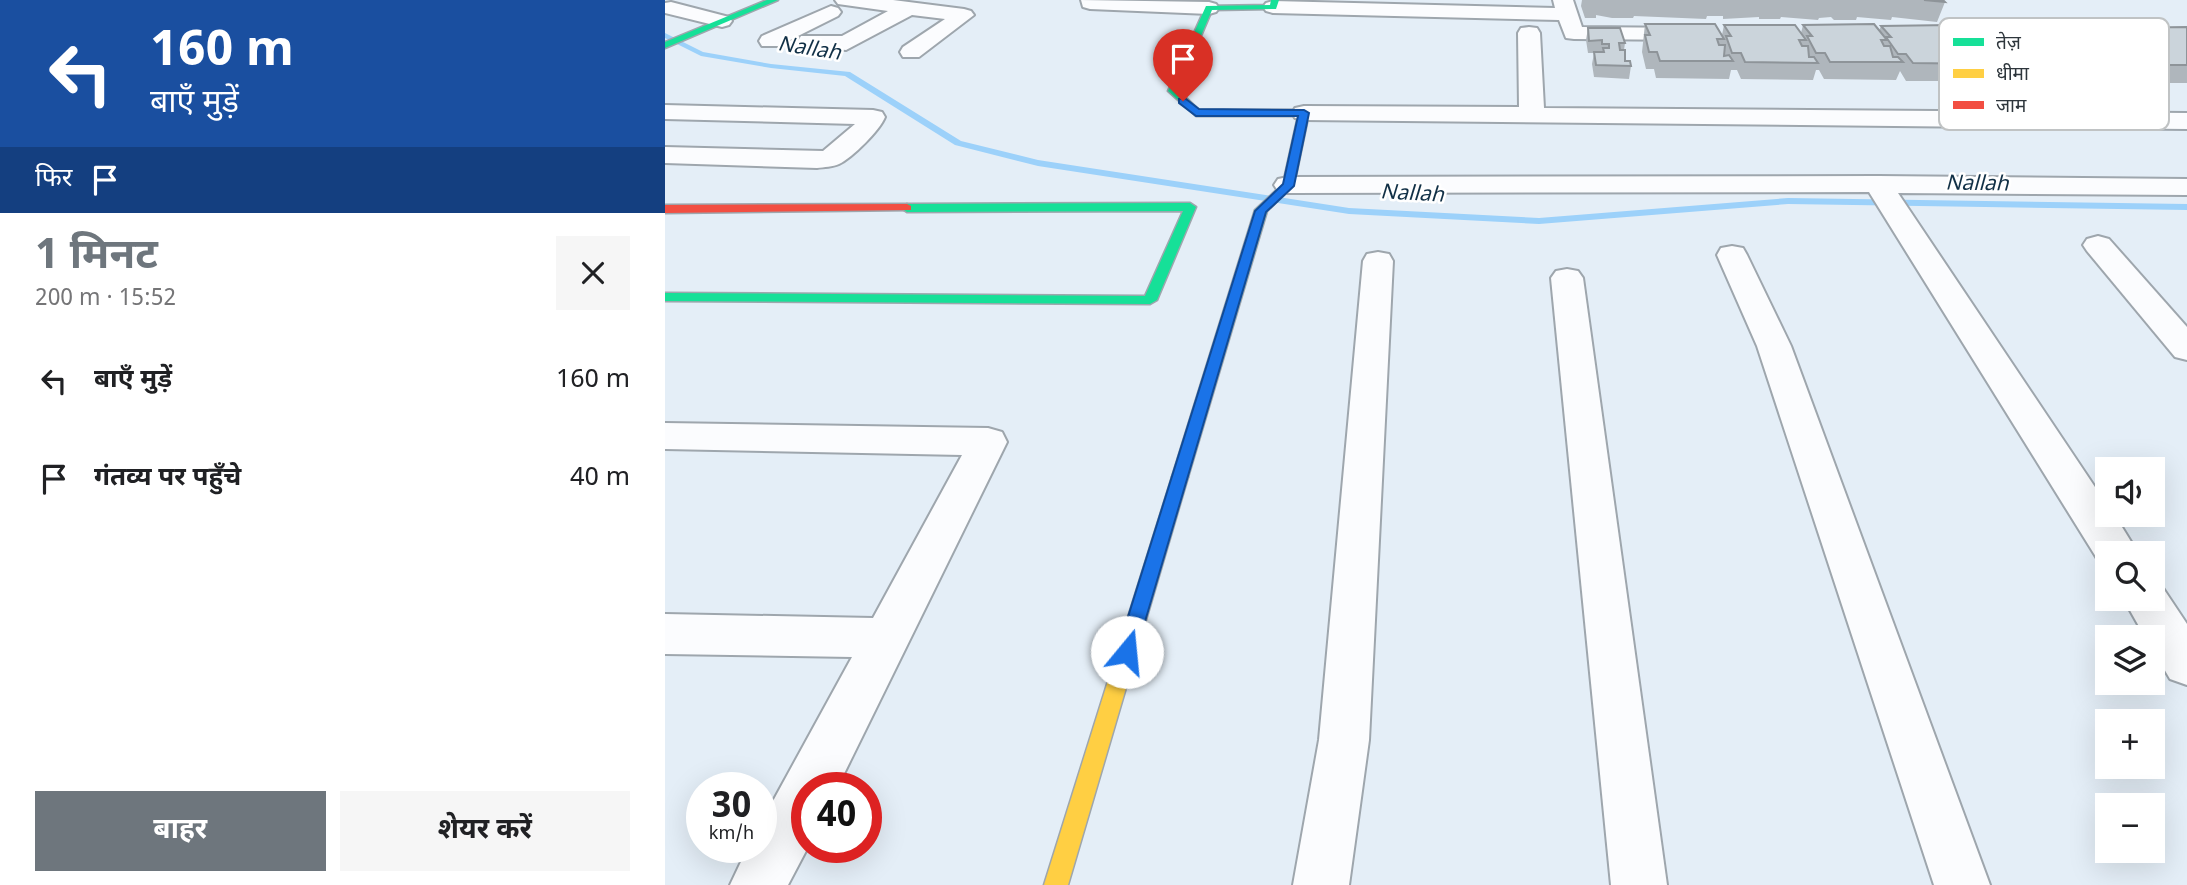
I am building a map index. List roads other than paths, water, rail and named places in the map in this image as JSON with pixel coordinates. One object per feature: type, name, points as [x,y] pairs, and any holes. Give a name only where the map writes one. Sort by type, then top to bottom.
[{"type":"street","points":[[668,8],[696,0]]},
{"type":"street","points":[[665,45],[774,0]]},
{"type":"street","points":[[845,0],[964,15],[911,52]]},
{"type":"street","points":[[1091,0],[1090,3],[1209,8],[1274,4],[1565,7],[1574,33],[1710,34]]},
{"type":"street","points":[[770,41],[852,1]]},
{"type":"street","points":[[668,8],[722,21]]},
{"type":"street","points":[[809,41],[846,43],[909,8]]},
{"type":"street","points":[[1209,8],[1173,91],[1196,113],[1939,119]]},
{"type":"street","points":[[1529,33],[1532,115]]},
{"type":"street","points":[[665,112],[873,117],[870,124],[831,158],[817,160],[665,155]]},
{"type":"street","points":[[1056,885],[1261,211],[1288,186],[1304,113]]},
{"type":"street","points":[[2169,121],[2187,121]]},
{"type":"street","points":[[1288,186],[1887,197],[2187,187]]},
{"type":"street","points":[[1887,197],[2108,541]]},
{"type":"street","points":[[665,209],[1190,207],[1150,300],[665,297]]},
{"type":"street","points":[[2098,245],[2187,349]]},
{"type":"street","points":[[1732,255],[1774,346],[1962,885]]},
{"type":"street","points":[[1321,885],[1344,740],[1378,261]]},
{"type":"street","points":[[1567,278],[1639,885]]},
{"type":"street","points":[[665,436],[988,442],[818,772]]},
{"type":"street","points":[[2153,611],[2187,664]]},
{"type":"street","points":[[665,634],[889,638]]},
{"type":"street","points":[[758,885],[791,823]]},
{"type":"waterway","name":"Nallah","points":[[665,35],[701,54],[771,66],[847,74],[958,143],[1038,163],[1349,211],[1539,221],[1788,201],[2187,207]]}]
